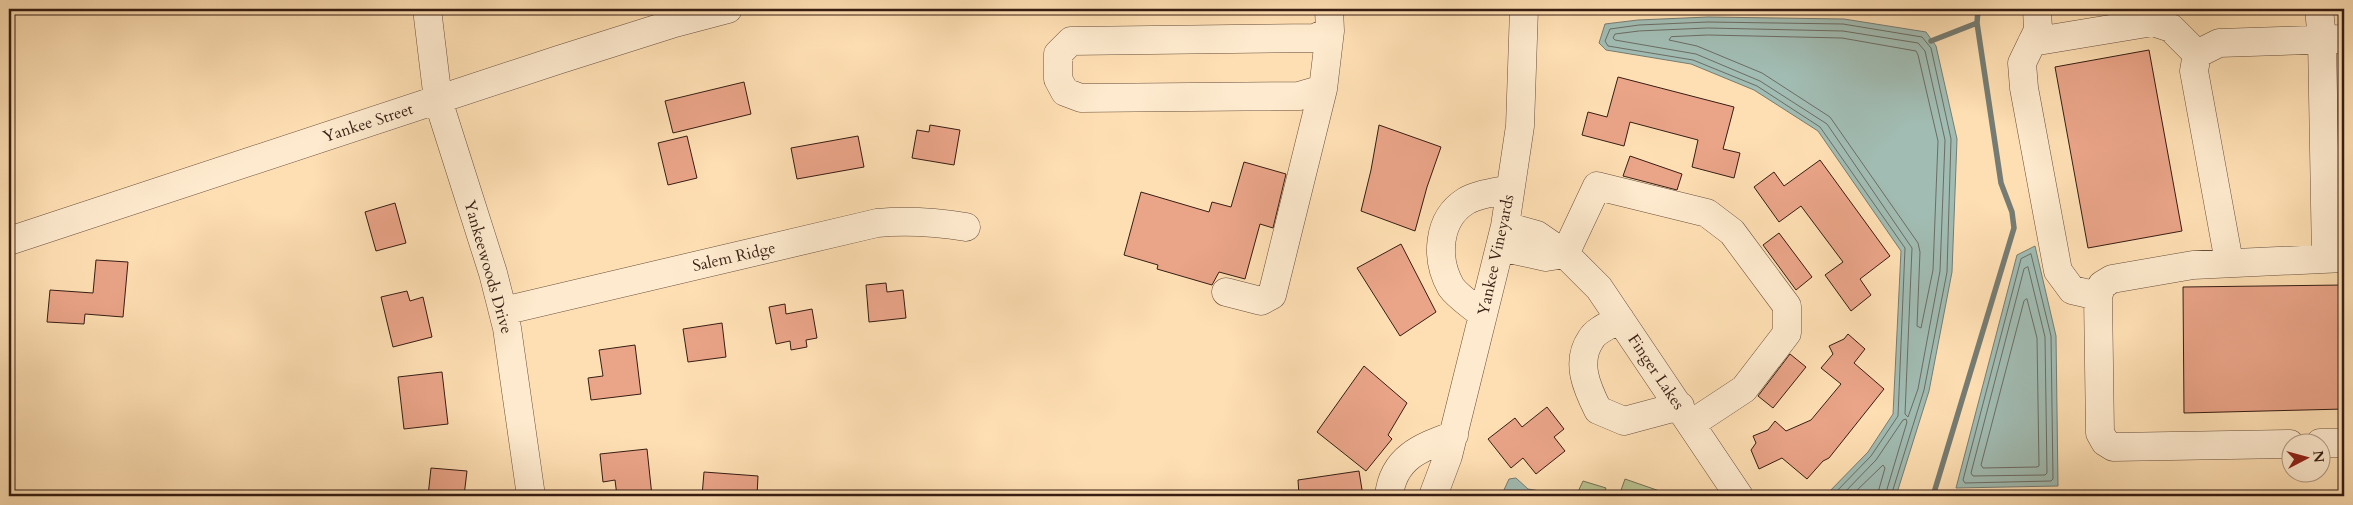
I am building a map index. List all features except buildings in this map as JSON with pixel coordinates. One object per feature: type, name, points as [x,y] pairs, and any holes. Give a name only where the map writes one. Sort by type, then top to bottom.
[{"type":"street","name":"Yankeewoods Drive","points":[[427,9],[438,100],[503,311],[531,496]]},
{"type":"street","name":"Yankee Street","points":[[9,241],[675,23],[728,9]]},
{"type":"street","name":"Yankee Vineyards","points":[[1433,496],[1454,435],[1503,236],[1520,126],[1524,9]]},
{"type":"street","points":[[2037,9],[2038,30],[2022,63],[2024,88],[2058,271],[2072,290],[2098,296]]},
{"type":"street","points":[[2280,444],[2113,447],[2105,442],[2100,433],[2098,296],[2102,285],[2112,279],[2193,266],[2229,262],[2335,258],[2333,39],[2319,9]]},
{"type":"street","points":[[1323,89],[1299,96],[1081,98],[1065,92],[1058,79],[1058,54],[1071,41],[1315,38],[1329,20]]},
{"type":"street","points":[[1226,292],[1261,301],[1272,295],[1323,89],[1329,20]]},
{"type":"street","points":[[2032,42],[2153,22],[2171,28],[2197,54]]},
{"type":"street","points":[[2197,54],[2219,42],[2333,39]]},
{"type":"street","points":[[2197,54],[2194,71],[2229,262]]},
{"type":"street","points":[[1565,254],[1597,186],[1707,213],[1732,232],[1787,306],[1787,333],[1744,389],[1685,415],[1624,421],[1598,410],[1585,384],[1583,357],[1591,337],[1620,319]]},
{"type":"street","points":[[1483,315],[1452,288],[1442,263],[1441,236],[1450,216],[1466,200],[1510,189]]},
{"type":"street","name":"Salem Ridge","points":[[503,311],[877,223],[905,220],[934,221],[966,227]]},
{"type":"street","name":"Finger Lakes","points":[[1503,236],[1536,235],[1565,254],[1599,288],[1738,496]]},
{"type":"street","points":[[1389,496],[1390,487],[1401,464],[1420,447],[1454,435]]},
{"type":"street","points":[[2330,443],[2344,443]]},
{"type":"green space","points":[[1625,479],[1674,496],[1619,496]]},
{"type":"green space","points":[[1583,481],[1606,488],[1603,496],[1576,496]]},
{"type":"water","points":[[1708,17],[1844,19],[1926,32],[1936,46],[1957,139],[1952,272],[1929,391],[1896,496],[1825,496],[1868,452],[1893,414],[1901,251],[1818,131],[1754,90],[1691,64],[1606,50],[1599,43],[1605,24],[1638,20]]},
{"type":"water","points":[[2035,246],[2056,336],[2058,486],[1956,488],[2017,255]]},
{"type":"water","points":[[1516,478],[1528,489],[1546,492],[1548,496],[1504,496],[1503,492],[1509,479]]},
{"type":"waterway","points":[[1933,496],[2014,228],[2012,212],[2001,183],[1977,23],[1978,9]]},
{"type":"waterway","points":[[1931,41],[1977,23]]}]
